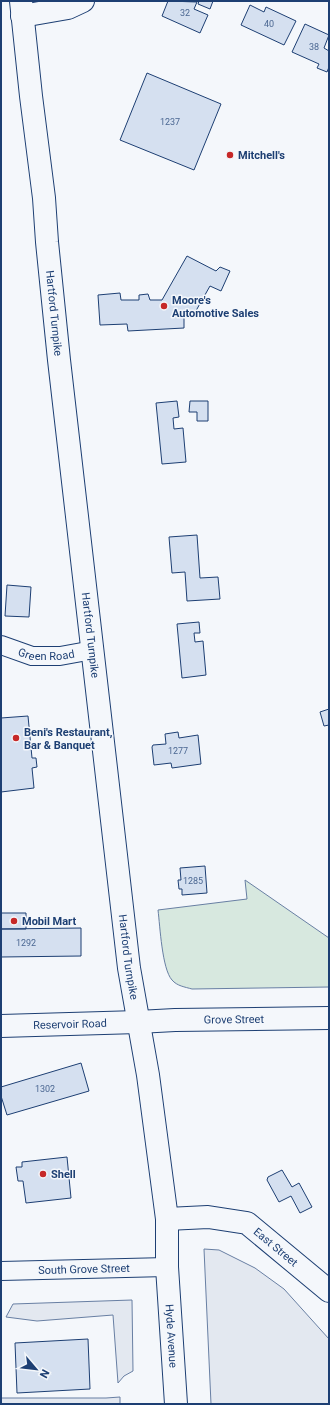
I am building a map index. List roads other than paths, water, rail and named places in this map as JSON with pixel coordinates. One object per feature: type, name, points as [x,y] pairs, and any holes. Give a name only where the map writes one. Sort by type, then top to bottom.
[{"type":"main road","points":[[22,8],[68,8],[83,1]]},
{"type":"main road","name":"Hartford Turnpike","points":[[22,8],[44,198],[60,367],[129,968],[148,1075],[167,1219],[167,1267]]},
{"type":"main road","name":"Grove Street","points":[[138,1022],[180,1019],[329,1018]]},
{"type":"main road","name":"Reservoir Road","points":[[1,1026],[138,1022]]},
{"type":"main road","name":"East Street","points":[[167,1219],[208,1218],[247,1223],[329,1291]]},
{"type":"main road","name":"Hyde Avenue","points":[[167,1267],[176,1404]]},
{"type":"street","name":"Green Road","points":[[1,645],[32,656],[60,656],[92,650]]},
{"type":"street","name":"South Grove Street","points":[[1,1271],[167,1267]]},
{"type":"place","name":"Mitchell's","points":[[230,155]]},
{"type":"place","name":"Moore's Automotive Sales","points":[[164,306]]},
{"type":"place","name":"Beni's Restaurant, Bar & Banquet","points":[[16,738]]},
{"type":"place","name":"Mobil Mart","points":[[14,921]]},
{"type":"place","name":"Shell","points":[[43,1174]]}]
